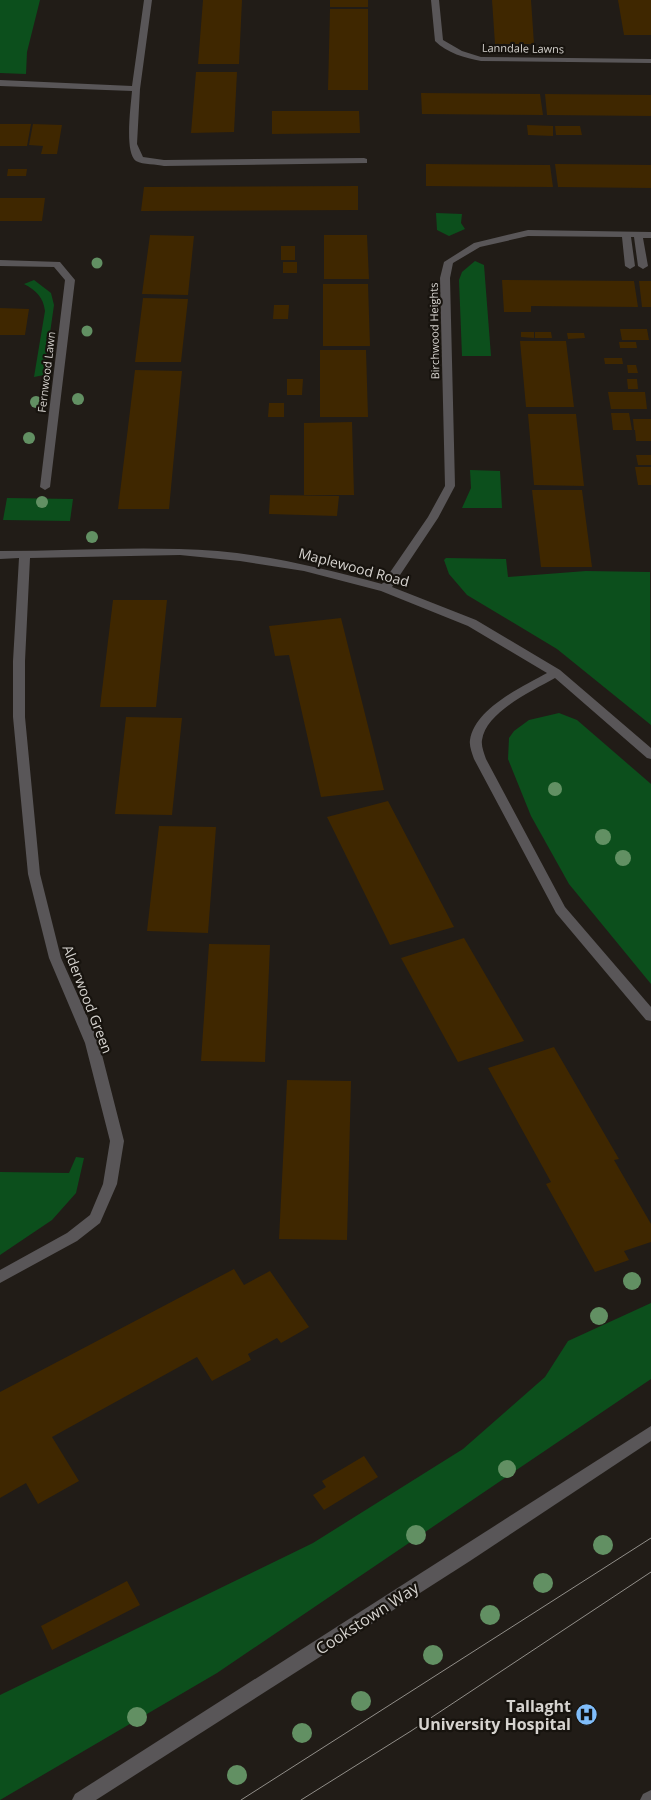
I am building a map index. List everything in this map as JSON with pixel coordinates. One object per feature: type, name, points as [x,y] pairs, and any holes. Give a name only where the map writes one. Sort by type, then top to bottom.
[{"type":"street","points":[[148,0],[136,90],[132,144],[139,159],[164,163],[364,161]]},
{"type":"street","name":"Lanndale Lawns","points":[[435,0],[439,41],[455,52],[470,57],[481,59],[651,61]]},
{"type":"street","points":[[0,83],[136,90]]},
{"type":"street","name":"Birchwood Heights","points":[[385,588],[433,518],[450,486],[445,278],[449,262],[477,245],[528,234],[651,235]]},
{"type":"street","points":[[626,234],[630,266]]},
{"type":"street","points":[[638,234],[643,266]]},
{"type":"street","name":"Fernwood Lawn","points":[[0,263],[57,264],[70,280],[45,487]]},
{"type":"street","name":"Maplewood Road","points":[[0,555],[180,552],[240,557],[304,567],[385,588],[472,623],[556,673],[651,754]]},
{"type":"street","name":"Alderwood Green","points":[[0,1277],[72,1237],[95,1219],[110,1184],[117,1141],[92,1043],[55,958],[34,874],[19,718],[19,661],[25,554]]},
{"type":"street","points":[[556,673],[522,691],[485,718],[476,740],[480,759],[560,910],[651,1016]]},
{"type":"street","name":"Cookstown Way","points":[[81,1800],[464,1556],[651,1433]]},
{"type":"green space","points":[[0,0],[40,0],[27,52],[26,74],[0,73]]},
{"type":"green space","points":[[436,213],[462,214],[461,223],[465,229],[449,236],[437,230]]},
{"type":"green space","points":[[475,261],[484,265],[491,356],[462,356],[459,280],[462,272]]},
{"type":"green space","points":[[34,280],[51,293],[54,305],[44,375],[34,377],[45,311],[39,295],[24,284]]},
{"type":"green space","points":[[470,470],[500,471],[502,508],[462,508],[471,488]]},
{"type":"green space","points":[[7,498],[73,499],[70,521],[3,520]]},
{"type":"green space","points":[[446,558],[506,559],[508,577],[586,571],[650,572],[651,725],[557,649],[467,595],[449,574],[444,560]]},
{"type":"green space","points":[[559,713],[577,720],[651,784],[651,984],[569,884],[531,816],[508,759],[509,738],[514,731],[529,720]]},
{"type":"green space","points":[[76,1157],[84,1158],[76,1193],[52,1220],[0,1255],[0,1172],[69,1173]]},
{"type":"green space","points":[[651,1303],[651,1379],[217,1673],[0,1800],[0,1695],[313,1543],[463,1449],[545,1377],[568,1341]]},
{"type":"building","points":[[203,0],[242,0],[239,64],[198,64]]},
{"type":"building","points":[[330,0],[368,0],[368,7],[330,7]]},
{"type":"building","points":[[492,0],[531,0],[534,44],[495,44]]},
{"type":"building","points":[[618,0],[651,0],[651,35],[624,35]]},
{"type":"building","points":[[330,9],[368,9],[368,90],[328,90]]},
{"type":"building","points":[[196,72],[237,72],[234,132],[191,133]]},
{"type":"building","points":[[421,93],[540,94],[543,115],[422,114]]},
{"type":"building","points":[[545,94],[651,95],[651,116],[547,115]]},
{"type":"building","points":[[272,111],[359,111],[360,133],[272,134]]},
{"type":"building","points":[[0,124],[31,124],[27,146],[0,146]]},
{"type":"building","points":[[33,124],[62,125],[57,154],[41,154],[43,146],[29,145]]},
{"type":"building","points":[[527,125],[553,126],[553,136],[528,135]]},
{"type":"building","points":[[555,126],[580,126],[582,135],[556,135]]},
{"type":"building","points":[[426,164],[550,165],[553,187],[426,186]]},
{"type":"building","points":[[555,164],[651,165],[651,188],[558,187]]},
{"type":"building","points":[[8,169],[27,169],[26,176],[7,176]]},
{"type":"building","points":[[358,186],[358,210],[141,211],[144,187]]},
{"type":"building","points":[[0,198],[45,198],[42,221],[0,221]]},
{"type":"building","points":[[150,235],[194,236],[188,295],[142,294]]},
{"type":"building","points":[[324,235],[367,235],[369,279],[324,279]]},
{"type":"building","points":[[281,246],[295,246],[295,260],[281,260]]},
{"type":"building","points":[[283,262],[297,262],[297,273],[283,273]]},
{"type":"building","points":[[502,280],[634,281],[638,307],[531,306],[531,312],[504,312]]},
{"type":"building","points":[[639,281],[651,281],[651,307],[642,307]]},
{"type":"building","points":[[323,284],[368,284],[370,346],[323,346]]},
{"type":"building","points":[[143,298],[188,299],[181,362],[135,362]]},
{"type":"building","points":[[274,305],[289,305],[288,319],[273,319]]},
{"type":"building","points":[[0,308],[29,309],[25,335],[0,335]]},
{"type":"building","points":[[620,329],[647,329],[649,340],[622,340]]},
{"type":"building","points":[[521,332],[534,332],[534,338],[521,337]]},
{"type":"building","points":[[535,332],[551,332],[552,338],[535,338]]},
{"type":"building","points":[[567,333],[584,333],[585,338],[568,339]]},
{"type":"building","points":[[520,341],[566,341],[574,407],[526,407]]},
{"type":"building","points":[[619,342],[636,342],[637,348],[620,348]]},
{"type":"building","points":[[320,350],[366,350],[368,417],[320,417]]},
{"type":"building","points":[[604,358],[622,358],[623,364],[605,364]]},
{"type":"building","points":[[627,365],[636,365],[638,373],[628,373]]},
{"type":"building","points":[[135,370],[182,371],[169,509],[118,509]]},
{"type":"building","points":[[287,379],[303,379],[302,395],[287,395]]},
{"type":"building","points":[[627,379],[637,379],[638,389],[628,389]]},
{"type":"building","points":[[608,392],[645,392],[647,409],[611,409]]},
{"type":"building","points":[[269,403],[284,403],[284,417],[268,417]]},
{"type":"building","points":[[611,413],[629,413],[632,430],[613,430]]},
{"type":"building","points":[[528,414],[576,414],[584,486],[534,485]]},
{"type":"building","points":[[633,419],[651,419],[651,430],[634,430]]},
{"type":"building","points":[[352,422],[354,495],[304,495],[304,423]]},
{"type":"building","points":[[635,430],[651,430],[651,441],[636,441]]},
{"type":"building","points":[[636,455],[651,455],[651,465],[638,465]]},
{"type":"building","points":[[635,467],[651,467],[651,485],[638,485]]},
{"type":"building","points":[[532,490],[582,490],[592,567],[541,567]]},
{"type":"building","points":[[270,495],[339,496],[337,516],[269,514]]},
{"type":"building","points":[[113,600],[167,600],[156,707],[100,707]]},
{"type":"building","points":[[341,618],[384,790],[321,797],[289,655],[275,656],[269,626]]},
{"type":"building","points":[[126,717],[182,718],[172,815],[115,814]]},
{"type":"building","points":[[388,801],[454,927],[390,945],[327,817]]},
{"type":"building","points":[[159,826],[216,827],[208,933],[147,931]]},
{"type":"building","points":[[464,938],[524,1041],[458,1062],[401,958]]},
{"type":"building","points":[[209,944],[270,945],[265,1062],[201,1061]]},
{"type":"building","points":[[554,1047],[619,1159],[614,1160],[651,1224],[651,1242],[624,1251],[629,1260],[595,1272],[546,1184],[551,1182],[488,1068]]},
{"type":"building","points":[[287,1080],[351,1081],[347,1240],[279,1239]]},
{"type":"building","points":[[234,1269],[244,1285],[270,1271],[309,1327],[281,1343],[277,1338],[248,1354],[251,1360],[212,1381],[197,1357],[52,1437],[79,1481],[38,1504],[26,1483],[0,1498],[0,1392]]},
{"type":"building","points":[[364,1456],[378,1477],[324,1510],[313,1495],[326,1487],[322,1481]]},
{"type":"building","points":[[127,1581],[140,1605],[52,1650],[41,1626]]},
{"type":"tram line","points":[[241,1800],[651,1538]]},
{"type":"tram line","points":[[301,1800],[411,1731],[651,1572]]},
{"type":"place","name":"Tallaght University Hospital","points":[[587,1715]]}]
